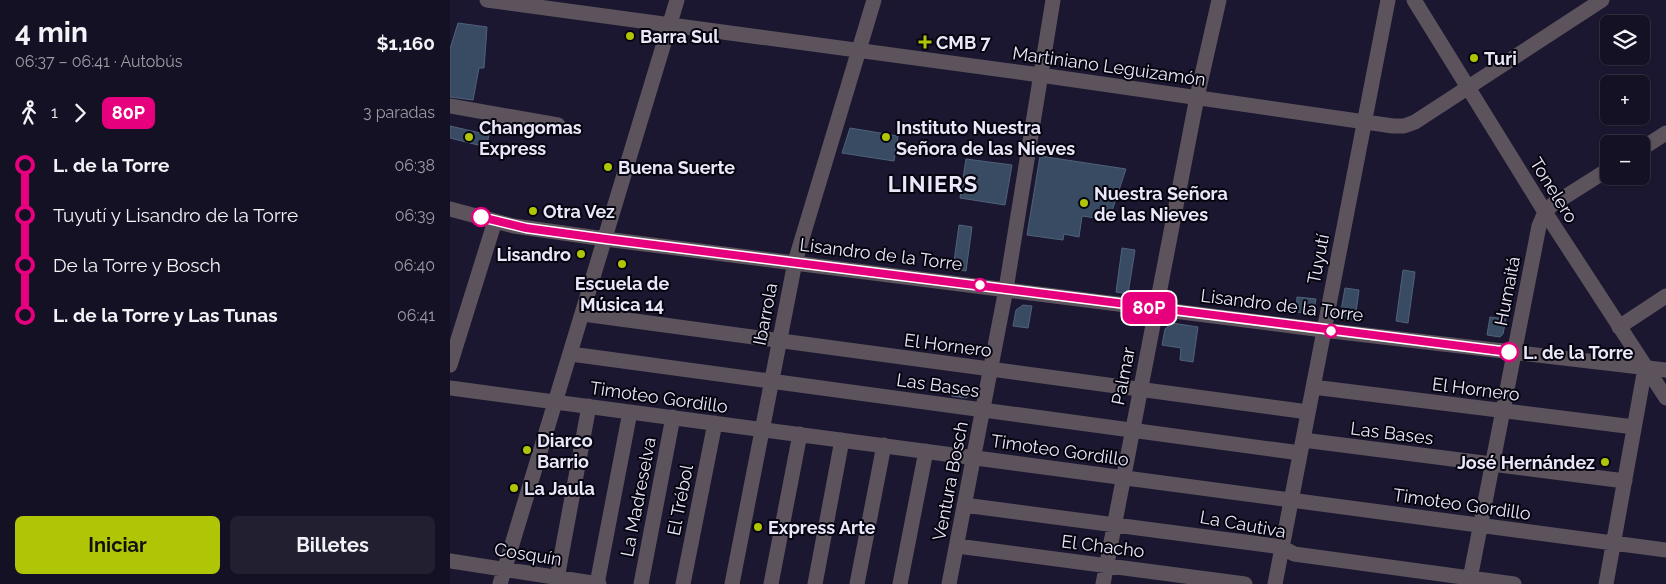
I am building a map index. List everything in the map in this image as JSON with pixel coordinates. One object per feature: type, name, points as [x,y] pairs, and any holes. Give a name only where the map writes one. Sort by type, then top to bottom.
[{"type":"street","name":"Martiniano Leguizamón","points":[[487,0],[1040,75],[1363,122],[1404,126],[1416,122],[1602,0]]},
{"type":"street","points":[[500,584],[677,0]]},
{"type":"street","name":"Ibarrola","points":[[732,584],[795,262],[874,0]]},
{"type":"street","name":"Ventura Bosch","points":[[949,584],[1006,288],[1052,0]]},
{"type":"street","name":"Palmar","points":[[1103,584],[1155,308],[1197,97],[1219,0]]},
{"type":"street","name":"Tuyutí","points":[[1275,584],[1388,0]]},
{"type":"street","name":"Tonelero","points":[[1414,0],[1546,212],[1666,398]]},
{"type":"street","points":[[450,106],[558,125]]},
{"type":"street","points":[[1650,143],[1666,133]]},
{"type":"street","points":[[1546,212],[1552,205],[1600,175]]},
{"type":"street","name":"Lisandro de la Torre","points":[[450,209],[526,228],[606,239],[1006,288],[1324,330],[1666,370]]},
{"type":"street","name":"Humaitá","points":[[1470,581],[1539,226],[1546,212]]},
{"type":"street","points":[[450,365],[495,221]]},
{"type":"street","points":[[1619,327],[1666,296]]},
{"type":"street","name":"El Hornero","points":[[583,314],[1308,412]]},
{"type":"street","name":"Las Bases","points":[[571,354],[1132,430],[1492,465],[1624,481]]},
{"type":"street","points":[[1606,584],[1646,368]]},
{"type":"street","name":"El Hornero","points":[[1313,387],[1634,427]]},
{"type":"street","name":"Timoteo Gordillo","points":[[450,388],[1666,550]]},
{"type":"street","points":[[556,581],[589,406]]},
{"type":"street","points":[[598,584],[630,412]]},
{"type":"street","name":"La Madreselva","points":[[641,584],[672,417]]},
{"type":"street","name":"El Trébol","points":[[683,584],[715,423]]},
{"type":"street","points":[[771,584],[800,434]]},
{"type":"street","points":[[815,584],[842,440]]},
{"type":"street","points":[[857,584],[884,445]]},
{"type":"street","points":[[900,584],[926,451]]},
{"type":"street","name":"La Cautiva","points":[[964,505],[1282,547],[1294,554],[1470,581],[1514,584]]},
{"type":"street","name":"El Chacho","points":[[957,546],[1245,584]]},
{"type":"street","name":"Cosquín","points":[[450,561],[504,569],[556,581],[598,584]]},
{"type":"building","points":[[458,23],[487,27],[484,68],[479,68],[473,100],[450,97],[450,49]]},
{"type":"building","name":"Changomas Express","points":[[450,126],[489,135],[486,147],[450,138]]},
{"type":"building","points":[[850,128],[898,136],[894,161],[842,153]]},
{"type":"building","name":"Nuestra Señora de las Nieves","points":[[1040,156],[1126,169],[1109,220],[1082,216],[1079,237],[1064,234],[1063,240],[1027,235]]},
{"type":"building","points":[[966,159],[1012,165],[1005,205],[960,198]]},
{"type":"building","points":[[959,225],[972,227],[966,271],[953,269]]},
{"type":"building","points":[[1122,248],[1135,250],[1128,294],[1116,292]]},
{"type":"building","points":[[1403,270],[1415,272],[1408,323],[1396,321]]},
{"type":"building","points":[[1345,288],[1359,290],[1355,320],[1346,318],[1341,311]]},
{"type":"building","points":[[1297,297],[1316,299],[1313,314],[1296,312]]},
{"type":"building","points":[[1023,305],[1032,306],[1028,328],[1013,326],[1016,310]]},
{"type":"building","points":[[1490,317],[1506,319],[1503,334],[1500,337],[1487,335]]},
{"type":"building","points":[[1172,323],[1198,327],[1193,362],[1180,360],[1181,348],[1162,345],[1165,329]]},
{"type":"building","points":[[953,386],[972,389],[971,395],[966,398],[952,396]]},
{"type":"bus line","name":"80P","points":[[481,217],[514,226],[606,239],[1509,352]]},
{"type":"place","name":"Barra Sul","points":[[630,36]]},
{"type":"place","name":"CMB 7","points":[[925,42]]},
{"type":"place","name":"Turi","points":[[1474,58]]},
{"type":"place","name":"Changomas Express","points":[[469,137]]},
{"type":"place","name":"Instituto Nuestra Señora de las Nieves","points":[[886,137]]},
{"type":"place","name":"Buena Suerte","points":[[608,167]]},
{"type":"place","name":"Nuestra Señora de las Nieves","points":[[1084,203]]},
{"type":"place","name":"Otra Vez","points":[[533,211]]},
{"type":"place","name":"Lisandro","points":[[581,254]]},
{"type":"place","name":"Escuela de Música 14","points":[[622,264]]},
{"type":"place","name":"L. de la Torre","points":[[1509,352]]},
{"type":"place","name":"Diarco Barrio","points":[[527,450]]},
{"type":"place","name":"José Hernández","points":[[1605,462]]},
{"type":"place","name":"La Jaula","points":[[514,488]]},
{"type":"place","name":"Express Arte","points":[[758,527]]},
{"type":"district","name":"LINIERS","points":[[933,184]]}]
